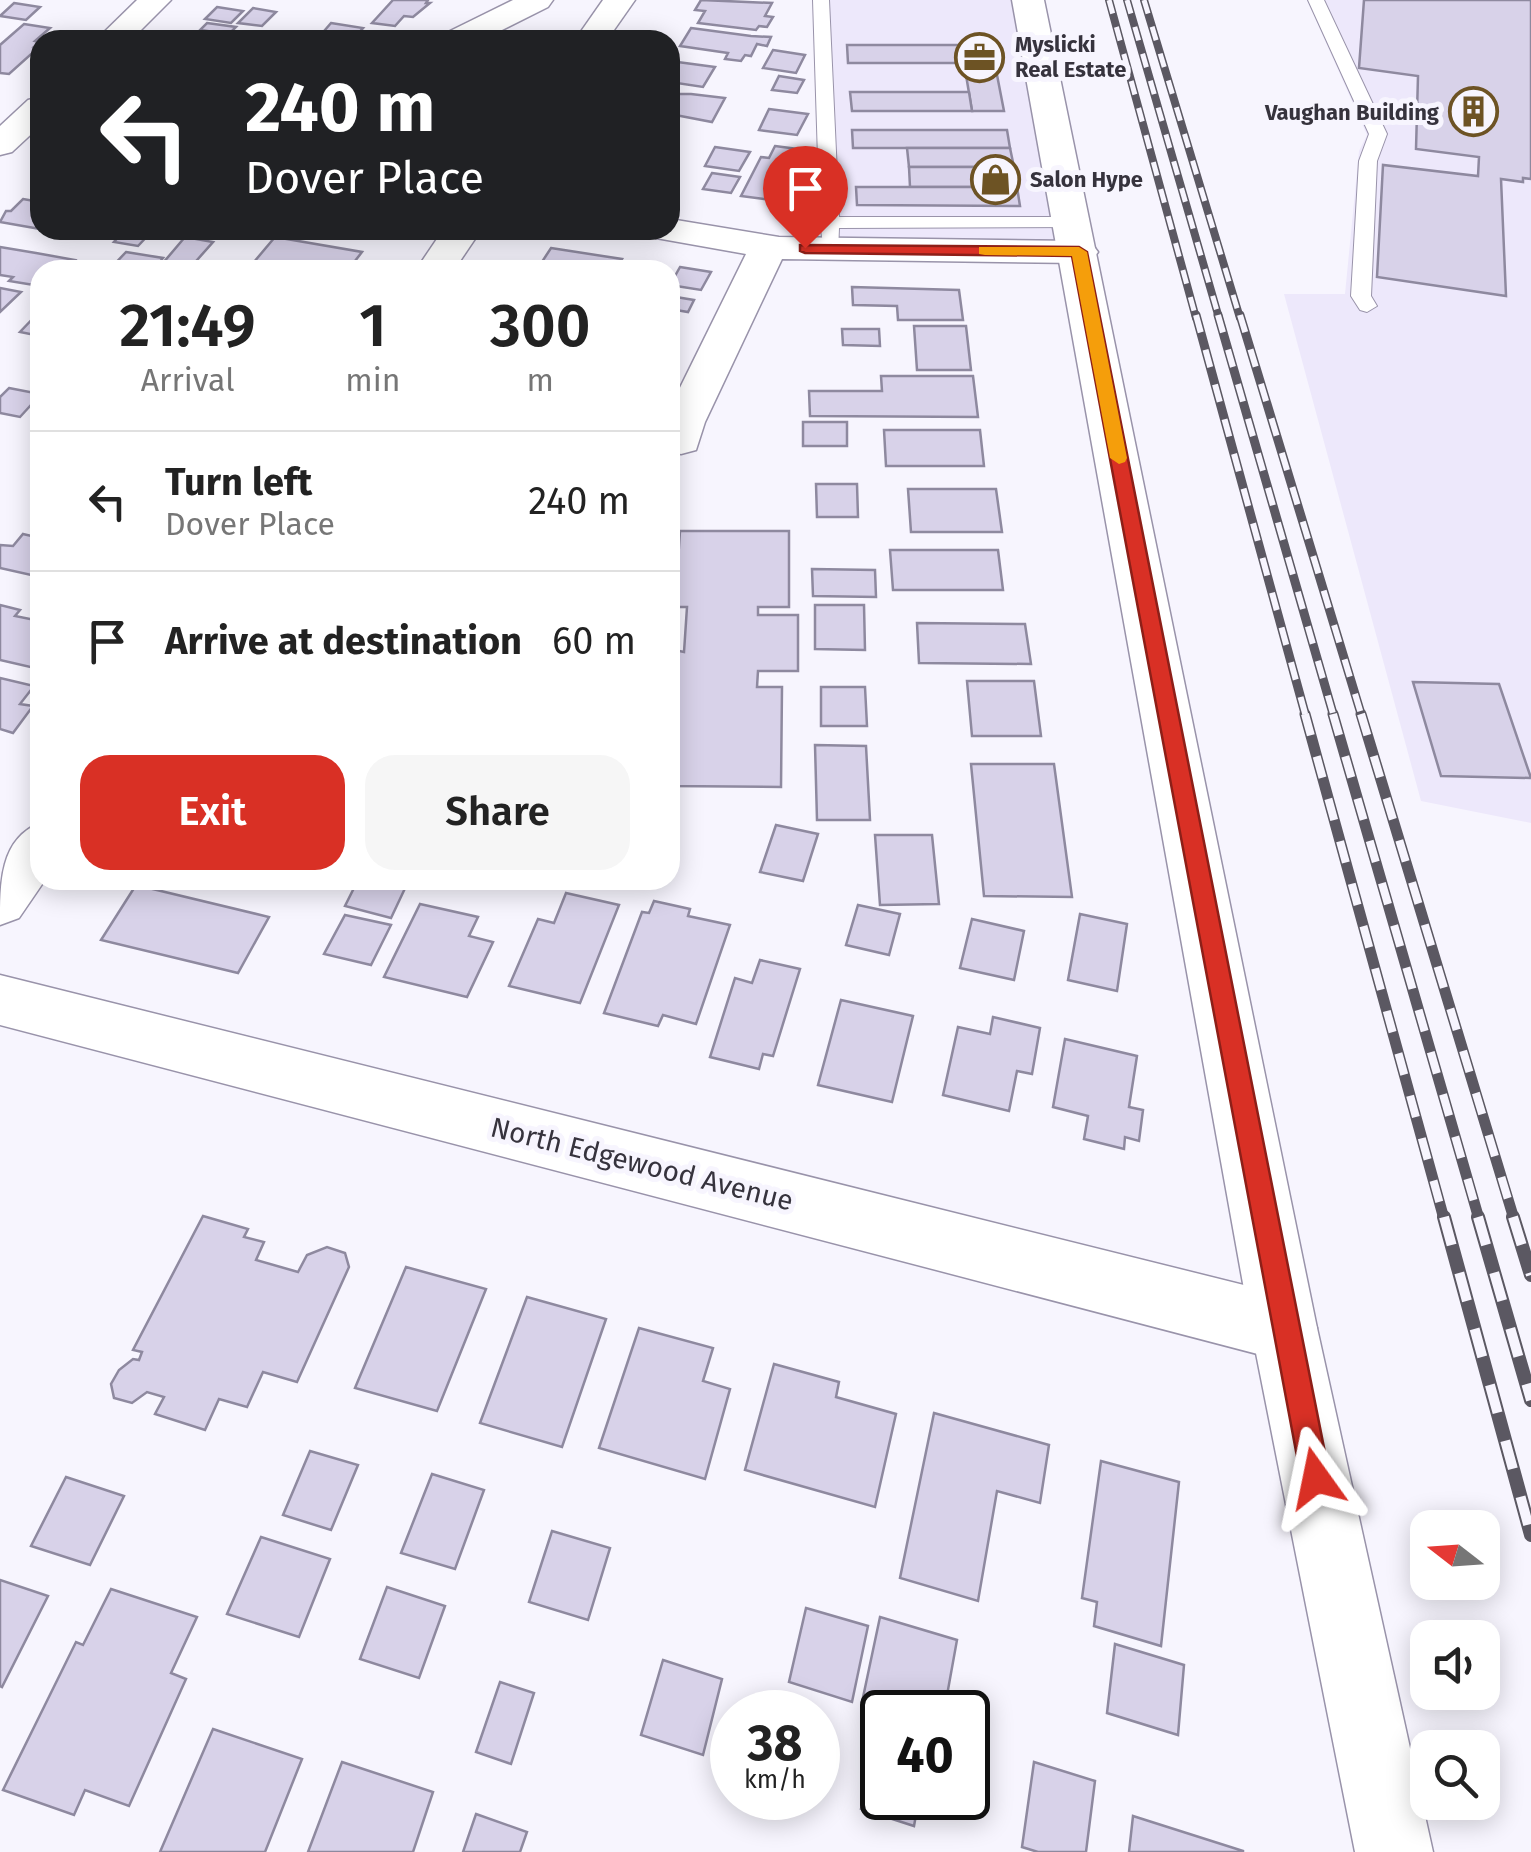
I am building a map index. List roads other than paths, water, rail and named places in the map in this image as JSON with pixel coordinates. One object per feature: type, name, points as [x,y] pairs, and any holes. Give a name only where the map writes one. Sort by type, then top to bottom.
[{"type":"street","points":[[123,30],[155,0]]},
{"type":"street","points":[[478,30],[537,0]]},
{"type":"street","points":[[598,30],[619,0]]},
{"type":"street","points":[[1028,0],[1077,237],[1284,1328],[1394,1852]]},
{"type":"street","points":[[680,232],[769,246],[830,235],[1077,237]]},
{"type":"street","points":[[680,440],[684,422],[769,246]]},
{"type":"street","points":[[0,902],[30,858]]},
{"type":"street","name":"North Edgewood Avenue","points":[[0,1000],[1284,1328]]},
{"type":"lane","points":[[820,0],[830,235]]},
{"type":"lane","points":[[1316,0],[1378,134],[1368,161],[1361,296],[1367,306]]},
{"type":"railway","points":[[1109,0],[1196,318]]},
{"type":"railway","points":[[1127,0],[1219,318]]},
{"type":"railway","points":[[1144,0],[1240,318]]},
{"type":"railway","points":[[1196,315],[1306,717]]},
{"type":"railway","points":[[1218,315],[1334,717]]},
{"type":"railway","points":[[1240,315],[1362,717]]},
{"type":"railway","points":[[1305,714],[1444,1219]]},
{"type":"railway","points":[[1333,714],[1479,1219]]},
{"type":"railway","points":[[1361,714],[1514,1219]]},
{"type":"railway","points":[[1444,1217],[1531,1535]]},
{"type":"railway","points":[[1478,1217],[1531,1400]]},
{"type":"railway","points":[[1513,1217],[1531,1275]]},
{"type":"place","name":"Myslicki Real Estate","points":[[980,57]]},
{"type":"place","name":"Vaughan Building","points":[[1474,112]]},
{"type":"place","name":"Salon Hype","points":[[995,179]]}]
